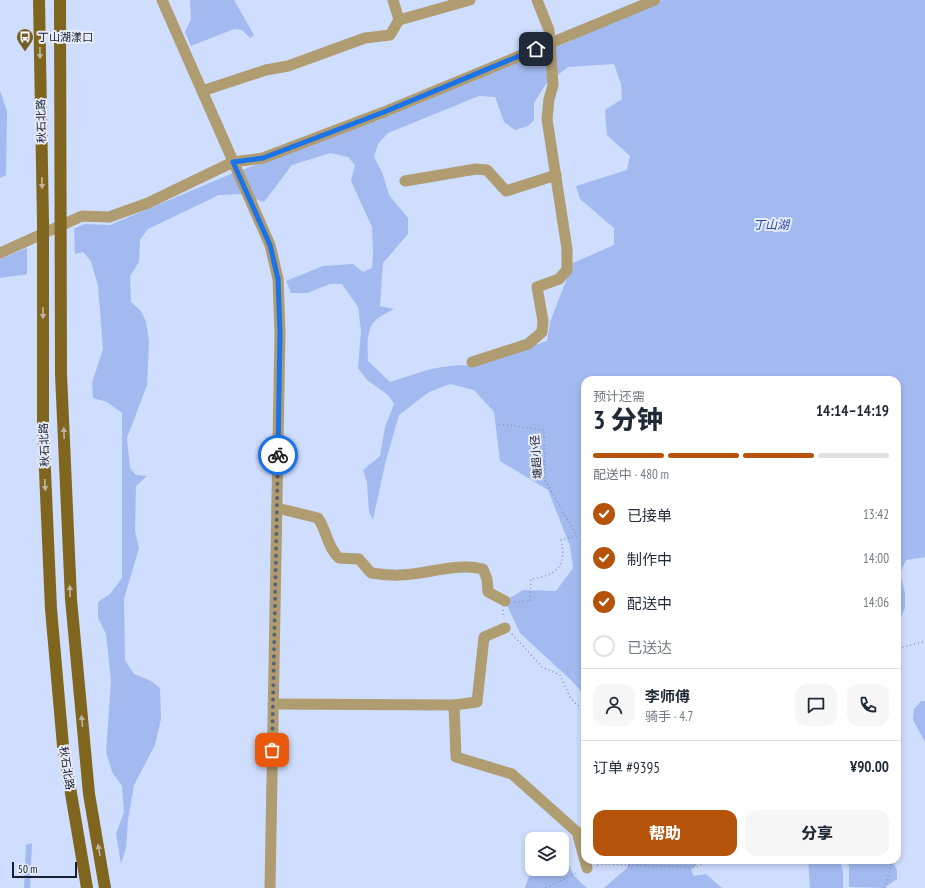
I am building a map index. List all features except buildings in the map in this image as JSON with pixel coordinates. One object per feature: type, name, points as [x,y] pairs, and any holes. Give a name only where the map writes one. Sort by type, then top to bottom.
[{"type":"main road","name":"秋石北路","points":[[39,0],[43,222],[42,425],[51,609],[63,746],[87,888]]},
{"type":"main road","name":"秋石北路","points":[[60,0],[61,374],[70,599],[89,794],[105,888]]},
{"type":"street","points":[[162,0],[270,245],[278,279],[280,332],[270,888]]},
{"type":"street","points":[[393,0],[399,20]]},
{"type":"street","points":[[202,91],[266,70],[288,66],[365,38],[390,35],[399,20],[470,0]]},
{"type":"street","points":[[472,362],[528,344],[542,332],[543,321],[537,287],[559,279],[567,270],[567,249],[546,119],[553,85],[549,30],[537,0]]},
{"type":"street","points":[[0,253],[82,216],[109,217],[148,204],[233,162],[263,158],[355,123],[655,0]]},
{"type":"street","points":[[405,181],[476,169],[487,170],[506,190],[556,175]]},
{"type":"street","points":[[277,508],[318,518],[323,524],[332,552],[338,558],[358,559],[371,574],[399,576],[444,569],[476,567],[482,569],[487,579],[488,592],[506,604]]},
{"type":"street","points":[[273,704],[454,705],[477,702],[484,637],[505,628]]},
{"type":"street","points":[[454,705],[456,757],[512,774],[577,832],[581,846]]},
{"type":"street","points":[[586,864],[587,868]]},
{"type":"path","name":"塘超小径","points":[[499,424],[544,430],[545,480],[577,536],[561,540],[564,553],[561,563],[555,572],[546,577],[531,579],[530,601],[506,604]]},
{"type":"path","points":[[506,604],[505,628],[542,667],[560,675],[570,697],[581,707]]},
{"type":"path","points":[[901,648],[925,641]]},
{"type":"path","points":[[546,888],[587,868],[602,864],[696,867],[703,864]]},
{"type":"path","points":[[885,888],[891,864]]},
{"type":"water","points":[[190,0],[234,0],[254,35],[250,38],[242,30],[234,29],[191,46],[185,32],[191,19]]},
{"type":"water","name":"丁山湖","points":[[663,0],[925,0],[925,557],[906,560],[901,571],[901,376],[581,376],[581,691],[572,681],[520,633],[505,601],[523,590],[556,591],[573,568],[570,546],[548,490],[500,461],[494,412],[474,390],[450,384],[429,392],[399,415],[385,464],[373,520],[369,512],[367,482],[363,470],[380,456],[385,427],[394,404],[388,395],[367,380],[358,368],[361,330],[358,307],[342,284],[330,284],[307,293],[291,293],[286,281],[323,266],[353,264],[363,272],[372,268],[372,227],[351,181],[355,165],[348,157],[330,153],[292,165],[264,202],[241,194],[219,195],[148,229],[140,240],[139,262],[130,276],[131,302],[141,311],[146,322],[149,341],[147,385],[127,438],[130,468],[136,475],[147,476],[136,486],[135,531],[139,548],[124,599],[125,660],[134,674],[151,681],[160,688],[161,719],[155,745],[134,785],[128,820],[126,848],[121,864],[116,834],[124,812],[122,786],[112,772],[106,752],[111,681],[106,634],[98,618],[98,602],[110,594],[122,578],[122,413],[107,402],[93,398],[92,383],[103,349],[98,286],[91,261],[83,252],[51,260],[29,274],[0,278],[0,259],[85,224],[110,225],[231,174],[283,155],[330,129],[378,121],[412,102],[559,46]],"holes":[[[614,64],[621,84],[622,99],[605,110],[607,135],[630,156],[627,170],[576,186],[580,199],[614,228],[614,245],[573,263],[550,322],[547,341],[471,366],[461,365],[440,367],[390,382],[368,361],[368,338],[373,323],[381,316],[394,309],[380,306],[383,263],[408,234],[408,218],[389,195],[382,172],[374,157],[378,144],[388,133],[479,96],[495,97],[504,122],[515,130],[528,126],[534,120],[534,103],[546,84],[568,67]]]},
{"type":"water","points":[[0,91],[7,111],[6,175],[0,178]]},
{"type":"water","name":"丁山湖","points":[[901,577],[905,593],[905,608],[901,617]]},
{"type":"water","points":[[921,701],[925,701],[925,742],[913,720],[914,709]]},
{"type":"water","points":[[32,843],[30,888],[24,888],[26,845]]},
{"type":"water","points":[[569,863],[576,877],[587,888],[525,888],[529,876],[569,876]]},
{"type":"water","points":[[628,864],[697,864],[691,870],[694,876],[706,874],[722,888],[604,888],[627,868]]},
{"type":"water","points":[[808,864],[841,864],[843,872],[843,888],[810,888]]},
{"type":"water","points":[[848,864],[894,864],[897,870],[897,879],[884,888],[849,887]]},
{"type":"pier","points":[[74,227],[75,256],[52,261],[27,276],[27,245]]},
{"type":"way so far","points":[[272,750],[278,455]]},
{"type":"place","name":"丁山湖漾口","points":[[25,52]]},
{"type":"route","points":[[278,455],[280,332],[278,279],[270,245],[233,162],[263,158],[384,112],[536,49]]}]
